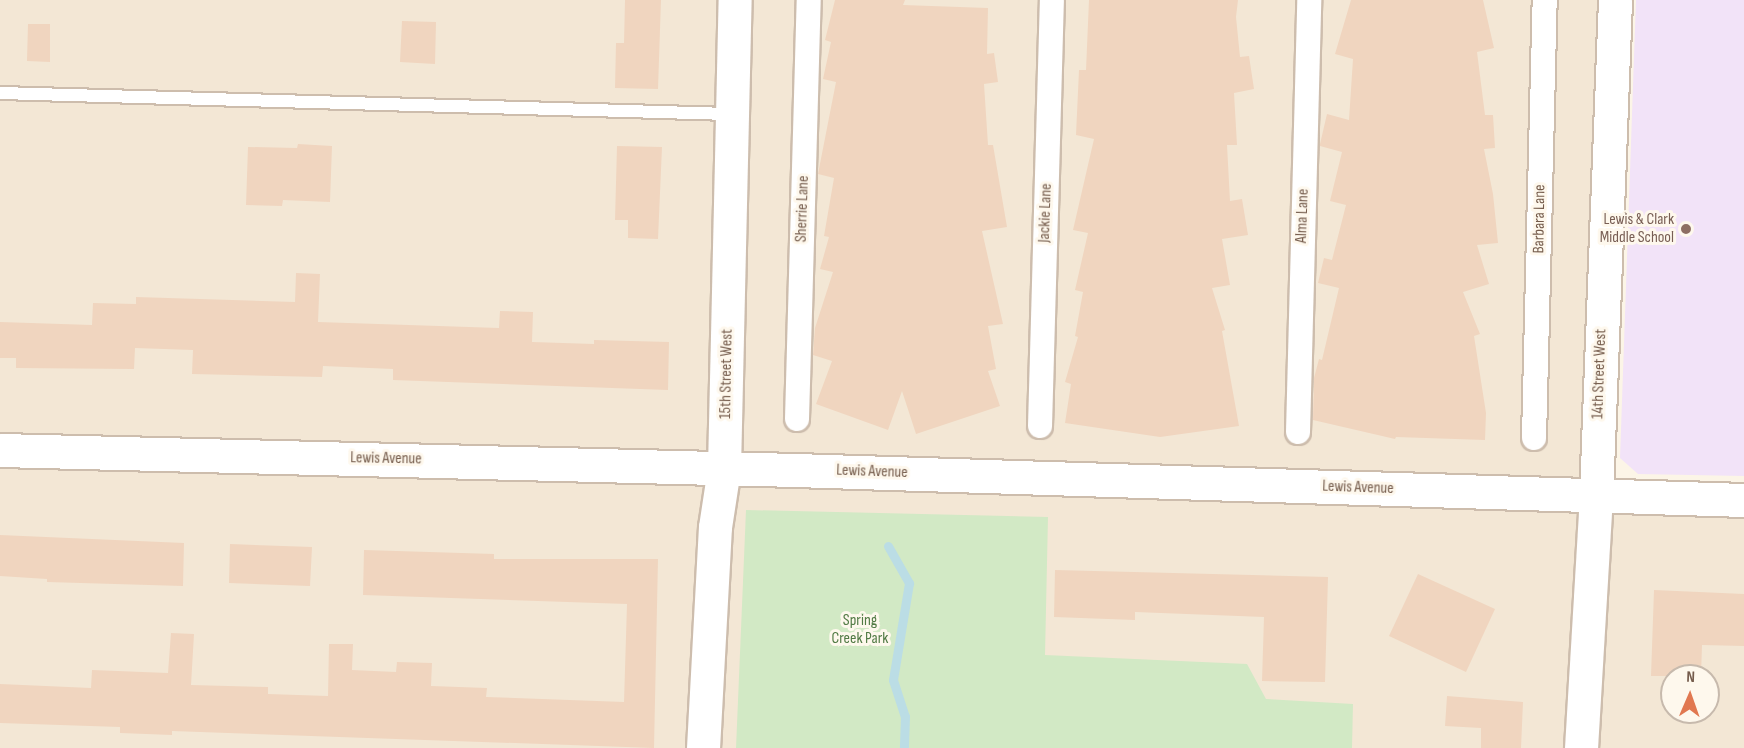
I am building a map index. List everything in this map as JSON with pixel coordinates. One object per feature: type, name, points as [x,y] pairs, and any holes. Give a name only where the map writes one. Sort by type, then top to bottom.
[{"type":"street","name":"15th Street West","points":[[703,748],[715,526],[724,468],[735,0]]},
{"type":"street","name":"Sherrie Lane","points":[[796,418],[809,0]]},
{"type":"street","name":"Jackie Lane","points":[[1040,426],[1052,0]]},
{"type":"street","name":"Alma Lane","points":[[1298,432],[1309,0]]},
{"type":"street","name":"Barbara Lane","points":[[1534,438],[1545,0]]},
{"type":"street","name":"14th Street West","points":[[1581,748],[1596,495],[1615,0]]},
{"type":"street","name":"Lewis Avenue","points":[[0,450],[724,468],[1744,500]]},
{"type":"lane","points":[[0,93],[733,114]]},
{"type":"shaded area","points":[[0,0],[1615,0],[1596,495],[1744,500],[1744,748],[0,748]]},
{"type":"shaded area","name":"Lewis & Clark Middle School","points":[[1636,0],[1744,0],[1744,476],[1638,474],[1620,458]]},
{"type":"green space","name":"Spring Creek Park","points":[[746,510],[1048,517],[1045,655],[1247,664],[1266,699],[1353,704],[1352,748],[736,748]]},
{"type":"building","points":[[625,0],[661,0],[658,89],[615,88],[616,43],[624,43]]},
{"type":"building","points":[[835,0],[905,0],[903,5],[988,8],[987,54],[994,53],[998,82],[984,84],[988,145],[993,145],[1007,227],[982,231],[1003,324],[988,326],[996,369],[988,371],[1000,406],[916,434],[902,391],[888,430],[816,404],[832,361],[813,355],[815,328],[833,272],[820,269],[829,237],[824,236],[834,178],[818,174],[836,82],[823,79],[831,42],[825,40]]},
{"type":"building","points":[[1089,0],[1238,0],[1236,17],[1240,57],[1249,56],[1254,89],[1234,93],[1237,145],[1227,145],[1230,201],[1242,199],[1248,235],[1222,239],[1230,285],[1212,288],[1225,330],[1222,331],[1239,426],[1160,437],[1065,423],[1071,384],[1065,382],[1078,337],[1075,336],[1083,292],[1075,290],[1088,233],[1073,230],[1094,139],[1076,135],[1079,70],[1086,70]]},
{"type":"building","points":[[1351,0],[1483,0],[1494,48],[1477,52],[1485,115],[1493,115],[1495,148],[1484,149],[1493,194],[1498,243],[1477,245],[1489,284],[1463,292],[1480,334],[1474,336],[1486,413],[1485,440],[1396,437],[1395,439],[1313,420],[1314,378],[1319,359],[1322,360],[1339,288],[1318,283],[1324,258],[1332,260],[1346,205],[1330,201],[1342,152],[1320,146],[1320,144],[1327,114],[1349,120],[1353,59],[1335,54]]},
{"type":"building","points":[[402,21],[436,22],[435,64],[400,62]]},
{"type":"building","points":[[28,24],[50,24],[50,62],[27,61]]},
{"type":"building","points":[[298,144],[332,146],[330,202],[283,200],[282,206],[246,205],[248,147],[297,148]]},
{"type":"building","points":[[617,146],[662,147],[658,239],[628,238],[628,220],[615,220]]},
{"type":"building","points":[[296,273],[320,274],[318,322],[499,328],[500,311],[533,312],[532,342],[594,344],[594,340],[669,342],[668,390],[393,380],[393,369],[323,366],[322,377],[192,374],[193,350],[135,348],[134,369],[16,368],[16,358],[0,358],[0,322],[92,325],[93,303],[136,304],[136,297],[295,302]]},
{"type":"building","points":[[0,535],[184,543],[183,586],[47,582],[47,579],[0,576]]},
{"type":"building","points":[[230,544],[312,547],[310,586],[229,583]]},
{"type":"building","points":[[364,550],[494,554],[494,559],[658,559],[654,748],[172,731],[172,735],[120,733],[120,727],[0,723],[0,684],[91,688],[92,670],[168,673],[171,633],[194,634],[191,685],[268,687],[268,694],[328,696],[329,644],[353,644],[352,670],[396,672],[397,662],[432,663],[431,686],[487,688],[486,697],[624,702],[627,604],[363,595]]},
{"type":"building","points":[[1055,570],[1328,577],[1325,682],[1262,681],[1264,617],[1135,612],[1135,620],[1054,617]]},
{"type":"building","points":[[1418,574],[1495,609],[1466,672],[1389,636]]},
{"type":"building","points":[[1654,590],[1744,594],[1744,646],[1702,645],[1701,664],[1660,664],[1660,676],[1651,676]]},
{"type":"building","points":[[1447,696],[1523,702],[1521,748],[1481,748],[1481,728],[1445,726]]},
{"type":"waterway","points":[[888,546],[909,583],[893,680],[905,716],[904,748]]},
{"type":"place","name":"Lewis & Clark Middle School","points":[[1686,229]]}]
